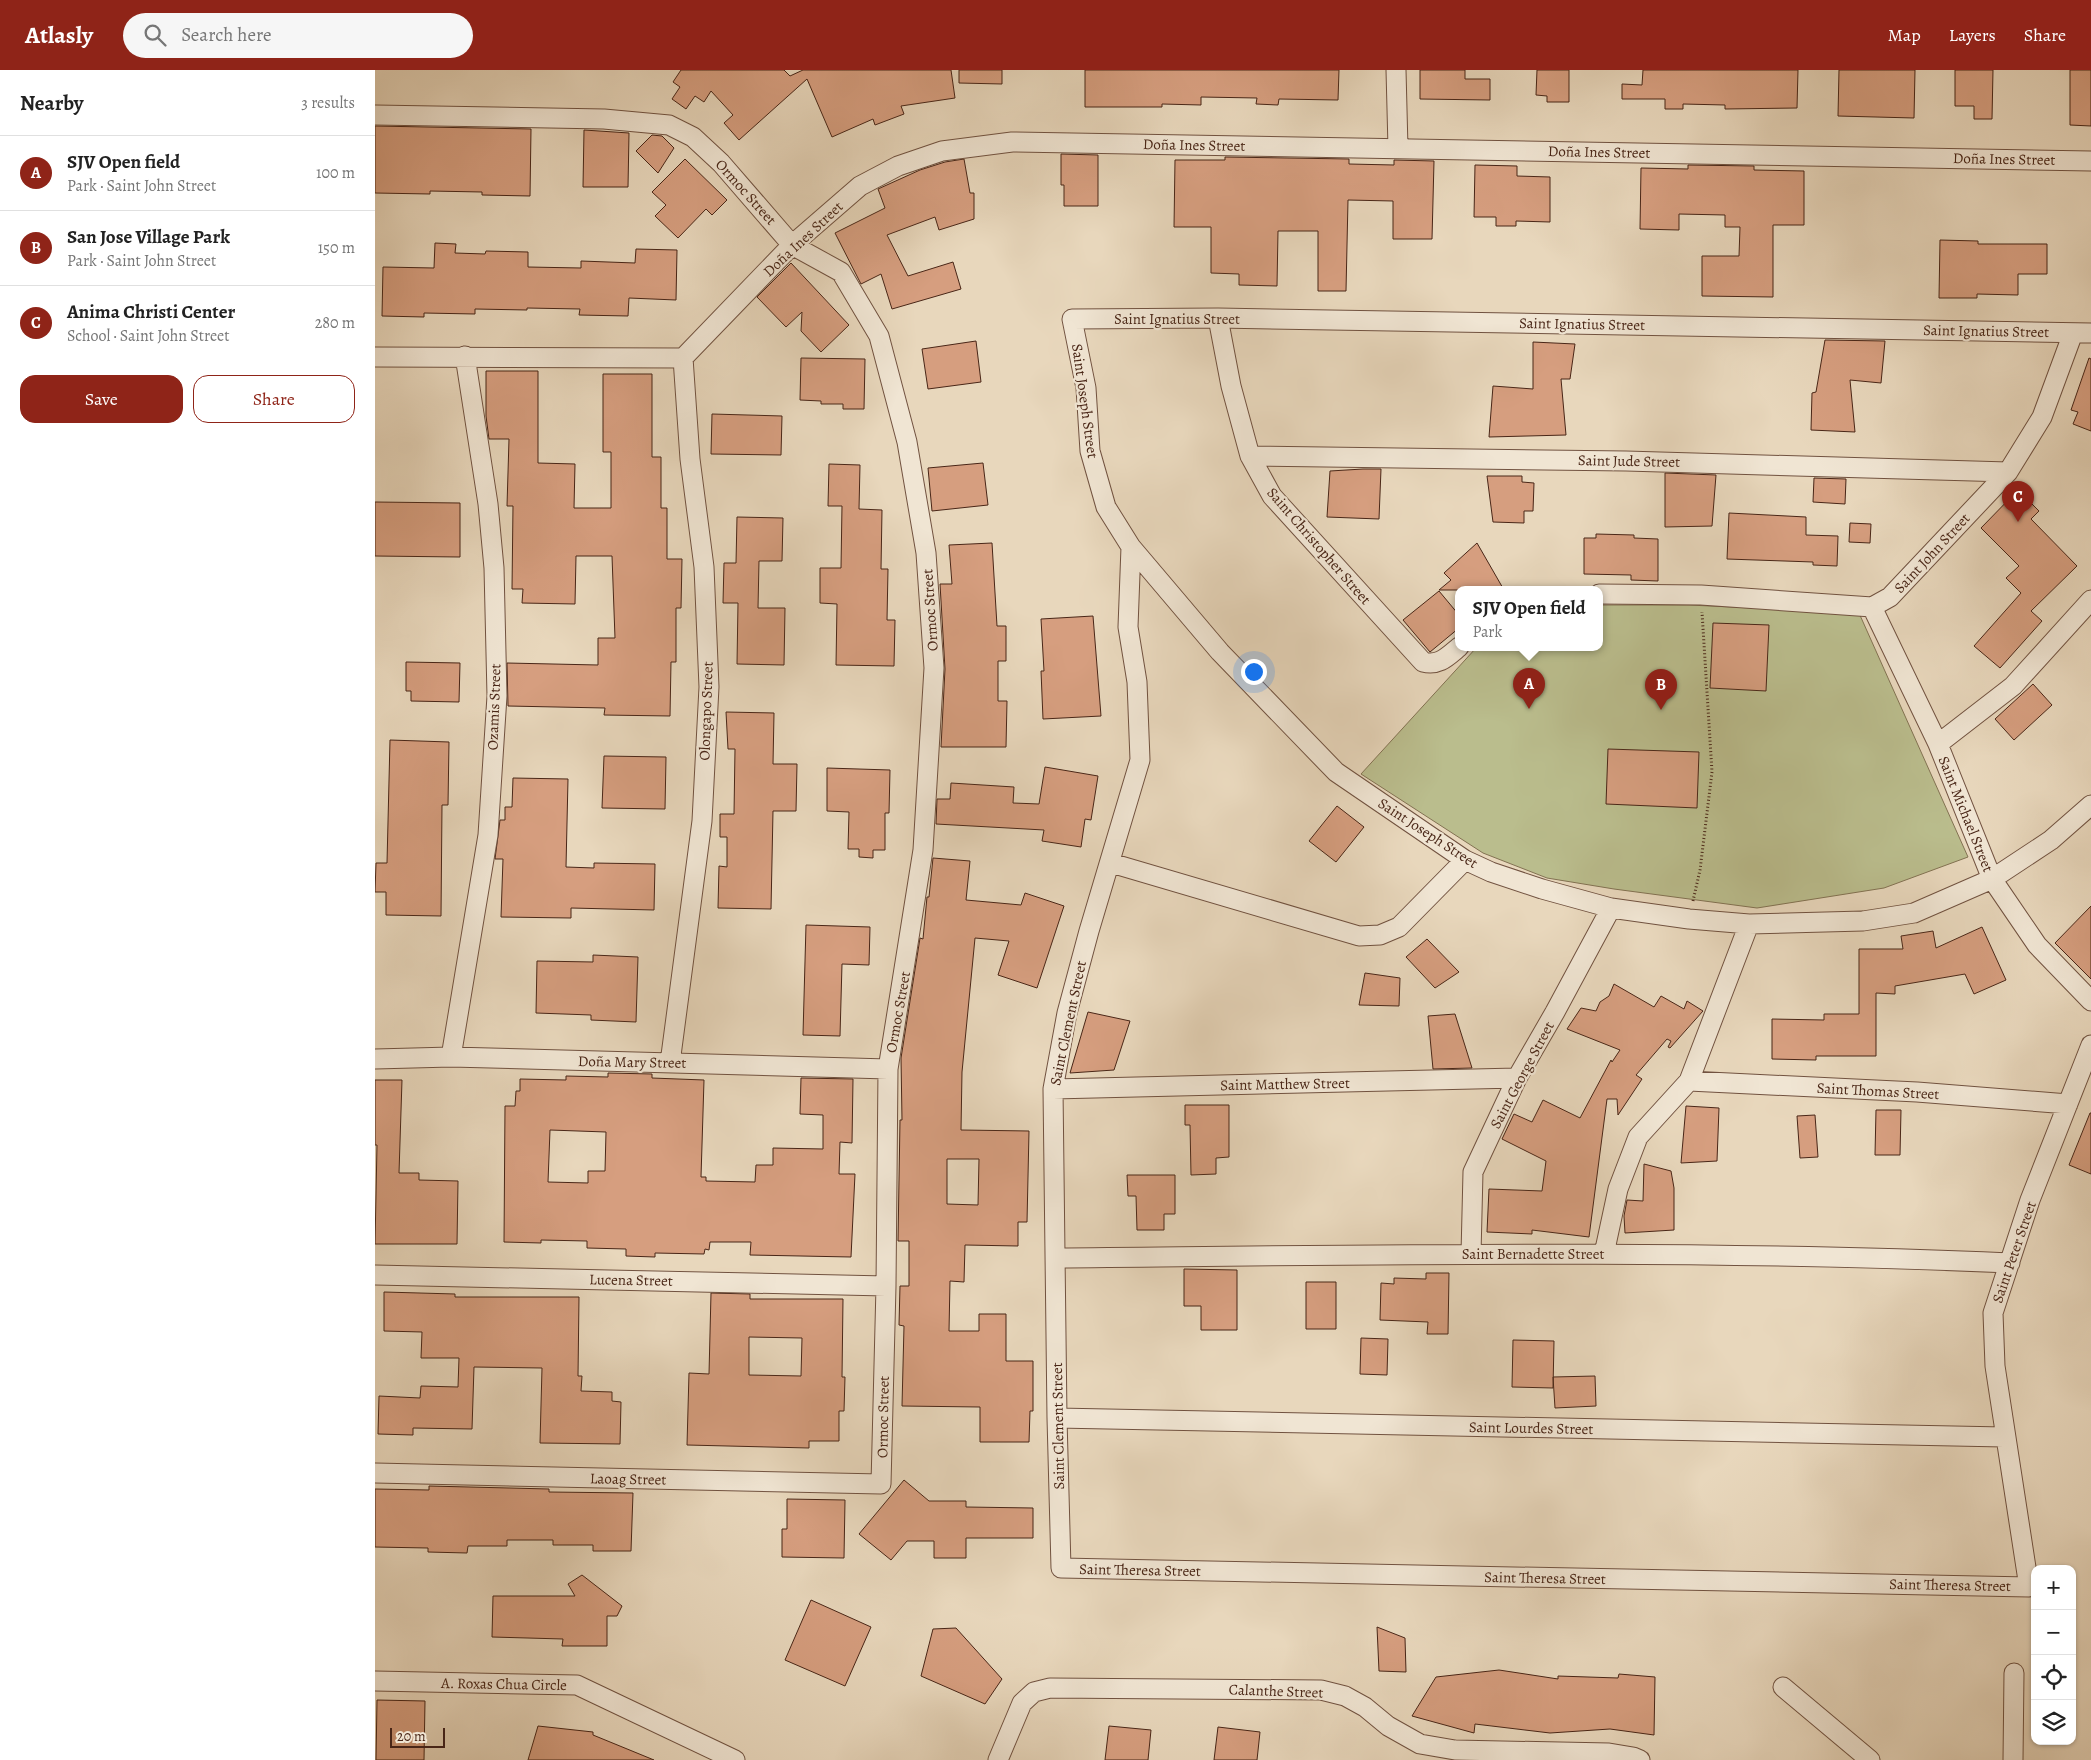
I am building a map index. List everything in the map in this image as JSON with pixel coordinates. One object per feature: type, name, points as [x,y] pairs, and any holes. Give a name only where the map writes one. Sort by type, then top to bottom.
[{"type":"street","points":[[1396,70],[1398,148]]},
{"type":"street","name":"Ormoc Street","points":[[375,115],[604,119],[669,125],[693,137],[721,163],[792,245],[841,272],[879,336],[907,442],[926,553],[934,668],[924,840],[888,1069],[886,1286],[881,1484]]},
{"type":"street","name":"Doña Ines Street","points":[[683,358],[792,245],[860,186],[898,166],[942,151],[970,146],[1012,142],[2091,161]]},
{"type":"street","name":"Saint Ignatius Street","points":[[1072,320],[1218,318],[2082,333]]},
{"type":"street","name":"Saint Christopher Street","points":[[1218,318],[1231,386],[1250,456],[1272,496],[1423,662],[1432,665],[1439,663],[1455,650]]},
{"type":"street","name":"Saint Joseph Street","points":[[1072,320],[1086,388],[1090,451],[1106,507],[1131,547],[1220,652],[1335,772],[1465,860],[1491,872],[1542,889],[1611,908],[1689,919],[1749,924],[1863,921],[1914,913],[1992,879],[2051,840],[2091,805]]},
{"type":"street","name":"Saint John Street","points":[[1872,607],[1890,597],[2008,472],[2042,417],[2082,333]]},
{"type":"street","name":"Ozamis Street","points":[[451,1057],[488,835],[497,696],[493,568],[489,514],[465,356]]},
{"type":"street","points":[[375,357],[683,358]]},
{"type":"street","name":"Olongapo Street","points":[[670,1063],[702,821],[709,687],[704,567],[690,459],[683,358]]},
{"type":"street","name":"Saint Jude Street","points":[[1250,456],[1626,461],[2008,472]]},
{"type":"street","name":"Saint Clement Street","points":[[1061,1568],[1053,1089],[1067,1012],[1140,760],[1137,682],[1128,627],[1131,547]]},
{"type":"street","points":[[1603,594],[1701,596],[1872,607]]},
{"type":"street","points":[[1938,744],[2013,686],[2091,600]]},
{"type":"street","name":"Saint Michael Street","points":[[1872,607],[1938,744],[1992,879],[2037,945],[2091,1001]]},
{"type":"street","points":[[1111,863],[1359,936],[1379,935],[1399,927],[1465,860]]},
{"type":"street","name":"Saint George Street","points":[[1471,1254],[1473,1172],[1517,1078],[1611,908]]},
{"type":"street","points":[[1604,1254],[1618,1189],[1638,1137],[1689,1081],[1749,924]]},
{"type":"street","name":"Saint Peter Street","points":[[2029,1587],[2004,1437],[1995,1366],[1993,1313],[2030,1200],[2091,1044]]},
{"type":"street","name":"Doña Mary Street","points":[[375,1059],[451,1057],[888,1069]]},
{"type":"street","name":"Saint Matthew Street","points":[[1053,1089],[1517,1078]]},
{"type":"street","name":"Saint Thomas Street","points":[[1689,1081],[1917,1092],[2068,1104]]},
{"type":"street","name":"Saint Bernadette Street","points":[[1056,1258],[1604,1254],[1861,1256],[2010,1263]]},
{"type":"street","name":"Lucena Street","points":[[375,1275],[886,1286]]},
{"type":"street","name":"Saint Lourdes Street","points":[[1057,1418],[2004,1437]]},
{"type":"street","name":"Laoag Street","points":[[375,1473],[881,1484]]},
{"type":"street","name":"Saint Theresa Street","points":[[1061,1568],[2029,1587]]},
{"type":"street","points":[[2013,1760],[2015,1673]]},
{"type":"street","name":"A. Roxas Chua Circle","points":[[375,1681],[577,1685],[735,1760]]},
{"type":"street","points":[[1783,1687],[1870,1760]]},
{"type":"street","name":"Calanthe Street","points":[[998,1760],[1022,1703],[1034,1692],[1050,1688],[1321,1690],[1345,1696],[1365,1707],[1387,1726],[1420,1744],[1455,1750],[1609,1753],[1640,1760]]},
{"type":"path","points":[[1689,919],[1700,870],[1712,772],[1701,596]]},
{"type":"green space","points":[[1603,605],[1689,605],[1859,613],[1968,857],[1884,888],[1757,908],[1614,889],[1547,878],[1483,853],[1361,774],[1473,651],[1603,651]]},
{"type":"building","points":[[681,70],[784,70],[790,76],[803,70],[951,70],[955,98],[901,106],[904,114],[875,125],[873,119],[832,137],[807,79],[739,140],[724,123],[733,115],[711,91],[704,102],[695,96],[686,109],[672,99],[680,87],[673,82]]},
{"type":"building","points":[[959,70],[1002,70],[1002,84],[959,83]]},
{"type":"building","points":[[1085,70],[1339,70],[1338,100],[1279,99],[1278,105],[1256,104],[1257,98],[1201,97],[1201,105],[1162,104],[1162,107],[1085,107]]},
{"type":"building","points":[[1420,70],[1465,70],[1465,79],[1490,79],[1490,100],[1420,99]]},
{"type":"building","points":[[1537,70],[1569,70],[1569,102],[1547,102],[1547,96],[1536,95]]},
{"type":"building","points":[[1643,70],[1798,70],[1797,108],[1725,109],[1725,105],[1683,104],[1683,109],[1665,109],[1665,99],[1622,99],[1622,84],[1642,85]]},
{"type":"building","points":[[1839,70],[1915,70],[1914,118],[1838,116]]},
{"type":"building","points":[[1955,70],[1993,70],[1992,119],[1974,119],[1974,106],[1955,106]]},
{"type":"building","points":[[2070,70],[2091,70],[2091,126],[2070,125]]},
{"type":"building","points":[[375,126],[531,129],[530,196],[482,195],[482,192],[430,191],[430,194],[375,193]]},
{"type":"building","points":[[584,130],[629,133],[628,187],[583,187]]},
{"type":"building","points":[[652,135],[662,136],[674,148],[658,173],[636,151]]},
{"type":"building","points":[[1061,154],[1098,155],[1098,206],[1064,206],[1064,185],[1061,185]]},
{"type":"building","points":[[1225,157],[1349,159],[1349,164],[1394,165],[1394,160],[1434,161],[1432,239],[1393,239],[1393,201],[1348,200],[1346,291],[1318,291],[1318,231],[1278,231],[1277,286],[1239,285],[1239,274],[1211,273],[1211,227],[1174,227],[1175,160],[1225,160]]},
{"type":"building","points":[[685,159],[727,200],[712,215],[706,209],[678,238],[655,216],[666,205],[652,192]]},
{"type":"building","points":[[964,159],[970,193],[974,193],[974,219],[939,230],[935,217],[887,235],[908,276],[953,262],[961,289],[892,309],[881,274],[861,284],[835,233],[885,208],[878,189],[920,170],[945,162]]},
{"type":"building","points":[[1475,165],[1517,166],[1517,176],[1550,177],[1550,222],[1516,221],[1516,226],[1496,226],[1496,217],[1474,217]]},
{"type":"building","points":[[1688,165],[1754,166],[1754,170],[1804,171],[1804,225],[1773,225],[1773,297],[1702,296],[1702,256],[1739,256],[1740,227],[1725,227],[1725,215],[1679,214],[1679,230],[1640,229],[1641,168],[1688,169]]},
{"type":"building","points":[[1940,240],[1978,241],[1978,244],[2047,244],[2047,274],[2018,274],[2018,295],[1977,294],[1977,298],[1939,298]]},
{"type":"building","points":[[435,243],[456,244],[455,253],[485,254],[486,251],[528,252],[528,267],[581,268],[581,261],[635,263],[636,249],[677,250],[676,300],[629,298],[628,316],[579,315],[580,309],[527,308],[527,310],[475,309],[475,314],[424,313],[424,317],[382,316],[383,267],[434,268]]},
{"type":"building","points":[[791,263],[849,325],[821,352],[801,331],[802,312],[786,327],[757,297]]},
{"type":"building","points":[[1825,340],[1885,341],[1881,383],[1850,380],[1855,432],[1811,430],[1812,393],[1816,392]]},
{"type":"building","points":[[976,341],[981,382],[928,389],[922,349]]},
{"type":"building","points":[[1533,342],[1575,344],[1570,379],[1561,379],[1566,435],[1489,437],[1493,386],[1533,389]]},
{"type":"building","points":[[801,358],[865,359],[864,409],[843,409],[843,404],[821,404],[821,401],[800,400]]},
{"type":"building","points":[[2089,358],[2091,359],[2091,431],[2073,424],[2078,412],[2071,410]]},
{"type":"building","points":[[486,371],[538,371],[538,463],[575,464],[574,508],[611,508],[611,452],[603,452],[603,374],[652,374],[652,457],[661,457],[661,508],[667,508],[667,559],[682,559],[681,608],[676,608],[676,662],[671,662],[670,716],[604,715],[605,708],[508,706],[507,663],[598,665],[598,638],[615,638],[612,556],[576,556],[575,604],[522,603],[523,589],[512,589],[513,506],[507,506],[509,439],[489,439],[486,416]]},
{"type":"building","points":[[712,414],[782,416],[781,455],[711,454]]},
{"type":"building","points":[[983,463],[988,505],[932,511],[928,468]]},
{"type":"building","points":[[829,464],[860,465],[859,509],[882,510],[881,569],[888,569],[887,620],[895,620],[894,666],[836,665],[837,604],[820,603],[820,568],[841,568],[842,506],[828,506]]},
{"type":"building","points":[[1381,469],[1379,519],[1327,517],[1330,471]]},
{"type":"building","points":[[1665,473],[1716,475],[1712,526],[1665,527]]},
{"type":"building","points":[[1487,476],[1522,476],[1522,482],[1534,483],[1533,511],[1524,511],[1524,523],[1493,522]]},
{"type":"building","points":[[1814,478],[1846,479],[1845,504],[1813,502]]},
{"type":"building","points":[[2018,490],[2039,511],[2031,519],[2077,566],[2031,611],[2042,621],[2000,668],[1974,646],[2021,593],[2006,578],[2019,566],[1981,528]]},
{"type":"building","points":[[375,502],[460,503],[460,557],[375,556]]},
{"type":"building","points":[[1729,513],[1806,517],[1806,535],[1838,536],[1837,566],[1813,565],[1813,562],[1727,559]]},
{"type":"building","points":[[737,517],[783,518],[782,561],[759,561],[758,608],[785,608],[784,665],[737,664],[738,603],[723,603],[724,563],[736,563]]},
{"type":"building","points":[[1850,523],[1871,524],[1870,543],[1849,542]]},
{"type":"building","points":[[1596,534],[1634,535],[1634,538],[1658,539],[1658,581],[1631,580],[1631,575],[1584,574],[1584,538],[1596,538]]},
{"type":"building","points":[[992,543],[997,626],[1006,626],[1006,661],[998,661],[998,701],[1007,701],[1006,747],[941,747],[945,669],[940,584],[952,584],[949,545]]},
{"type":"building","points":[[1477,543],[1502,586],[1455,586],[1455,590],[1439,590],[1451,580],[1444,573]]},
{"type":"building","points":[[1439,591],[1455,610],[1455,631],[1430,652],[1403,620]]},
{"type":"building","points":[[1093,616],[1101,716],[1043,719],[1041,671],[1044,671],[1041,619]]},
{"type":"building","points":[[1713,623],[1769,625],[1766,691],[1710,688]]},
{"type":"building","points":[[406,662],[460,663],[459,702],[411,701],[411,691],[406,691]]},
{"type":"building","points":[[2033,684],[2052,705],[2014,740],[1995,719]]},
{"type":"building","points":[[726,712],[774,713],[773,764],[797,764],[796,811],[773,811],[771,909],[718,908],[719,866],[727,867],[727,837],[720,837],[720,814],[734,814],[735,749],[728,749]]},
{"type":"building","points":[[390,740],[449,742],[448,805],[442,805],[441,916],[386,915],[386,892],[375,892],[376,863],[387,863]]},
{"type":"building","points":[[1608,749],[1699,752],[1697,808],[1606,804]]},
{"type":"building","points":[[604,756],[666,757],[665,809],[602,808]]},
{"type":"building","points":[[1045,767],[1098,776],[1091,820],[1085,819],[1081,847],[1042,841],[1044,830],[936,824],[937,799],[950,799],[951,783],[1014,787],[1013,803],[1039,804]]},
{"type":"building","points":[[827,768],[890,770],[889,813],[885,813],[885,850],[873,850],[873,858],[859,857],[859,849],[848,849],[849,812],[827,811]]},
{"type":"building","points":[[513,778],[568,779],[566,867],[594,868],[594,863],[655,864],[654,910],[571,908],[571,918],[501,917],[503,859],[495,859],[500,820],[505,820],[505,807],[512,807]]},
{"type":"building","points":[[1337,806],[1364,827],[1336,862],[1309,841]]},
{"type":"building","points":[[933,858],[970,861],[966,900],[1021,905],[1025,893],[1064,906],[1037,988],[998,975],[1009,941],[975,938],[962,1072],[961,1130],[1029,1131],[1027,1222],[1018,1222],[1018,1246],[965,1245],[964,1282],[950,1281],[949,1331],[979,1331],[979,1314],[1006,1314],[1006,1361],[1033,1361],[1033,1411],[1030,1411],[1029,1442],[980,1442],[980,1407],[902,1406],[904,1326],[899,1325],[900,1286],[909,1286],[909,1241],[898,1241],[900,1120],[902,1120],[901,1058],[920,938],[923,939],[927,897],[929,897]],"holes":[[[947,1159],[979,1159],[978,1205],[947,1204]]]},
{"type":"building","points":[[2091,906],[2091,979],[2055,943]]},
{"type":"building","points":[[806,925],[870,927],[869,965],[842,964],[840,1036],[803,1035]]},
{"type":"building","points":[[1982,927],[2006,980],[1974,994],[1965,974],[1895,986],[1895,994],[1876,993],[1876,1056],[1816,1056],[1816,1060],[1772,1059],[1772,1019],[1824,1020],[1824,1014],[1859,1014],[1859,949],[1903,949],[1901,936],[1933,931],[1936,948]]},
{"type":"building","points":[[1427,939],[1459,972],[1435,988],[1406,957]]},
{"type":"building","points":[[593,955],[638,957],[636,1022],[591,1020],[591,1015],[536,1013],[537,961],[593,962]]},
{"type":"building","points":[[1365,973],[1400,978],[1399,1006],[1359,1005]]},
{"type":"building","points":[[1614,984],[1654,1007],[1661,996],[1684,1009],[1687,1001],[1703,1011],[1670,1048],[1668,1047],[1671,1041],[1667,1039],[1636,1075],[1642,1079],[1618,1115],[1617,1099],[1607,1099],[1589,1237],[1532,1230],[1532,1234],[1487,1232],[1489,1189],[1542,1191],[1546,1161],[1502,1139],[1514,1114],[1532,1122],[1543,1100],[1580,1118],[1611,1060],[1612,1062],[1620,1050],[1567,1029],[1581,1008],[1596,1011],[1600,1002],[1609,996]]},
{"type":"building","points":[[1088,1012],[1130,1021],[1114,1070],[1070,1073]]},
{"type":"building","points":[[1455,1014],[1472,1068],[1433,1069],[1428,1016]]},
{"type":"building","points":[[608,1073],[652,1074],[652,1078],[704,1080],[701,1177],[706,1177],[706,1181],[755,1182],[756,1165],[773,1165],[773,1148],[823,1149],[823,1115],[800,1114],[801,1078],[853,1079],[852,1143],[840,1142],[839,1174],[855,1174],[851,1257],[750,1255],[751,1242],[710,1242],[709,1250],[705,1249],[704,1254],[655,1253],[655,1257],[626,1256],[626,1249],[587,1248],[587,1241],[541,1240],[541,1243],[504,1242],[505,1106],[515,1106],[516,1091],[520,1091],[520,1079],[566,1080],[566,1076],[608,1077]],"holes":[[[550,1130],[606,1132],[605,1171],[588,1171],[588,1183],[548,1182]]]},
{"type":"building","points":[[375,1080],[402,1080],[399,1173],[419,1173],[419,1180],[458,1181],[457,1244],[375,1244],[377,1145],[375,1145]]},
{"type":"building","points":[[1185,1105],[1229,1105],[1229,1157],[1216,1158],[1216,1174],[1191,1175],[1190,1125],[1185,1125]]},
{"type":"building","points":[[1686,1106],[1719,1108],[1717,1161],[1681,1163]]},
{"type":"building","points":[[1876,1110],[1901,1110],[1900,1155],[1875,1155]]},
{"type":"building","points":[[2091,1113],[2091,1174],[2069,1165]]},
{"type":"building","points":[[1815,1115],[1818,1157],[1800,1158],[1797,1116]]},
{"type":"building","points":[[1644,1164],[1671,1171],[1674,1188],[1674,1230],[1625,1233],[1624,1216],[1627,1200],[1643,1201]]},
{"type":"building","points":[[1127,1175],[1175,1175],[1175,1214],[1164,1214],[1164,1230],[1137,1230],[1136,1196],[1128,1196]]},
{"type":"building","points":[[1184,1269],[1237,1270],[1237,1330],[1201,1330],[1201,1306],[1184,1306]]},
{"type":"building","points":[[1426,1273],[1449,1273],[1448,1334],[1427,1334],[1428,1322],[1380,1320],[1381,1283],[1394,1284],[1394,1278],[1426,1279]]},
{"type":"building","points":[[1306,1282],[1336,1282],[1336,1329],[1306,1329]]},
{"type":"building","points":[[384,1292],[455,1294],[455,1297],[579,1297],[578,1376],[582,1376],[581,1391],[612,1392],[612,1401],[621,1402],[620,1444],[540,1443],[542,1368],[474,1367],[472,1429],[413,1428],[413,1435],[378,1434],[379,1396],[420,1398],[421,1386],[458,1387],[459,1358],[421,1358],[422,1332],[384,1331]]},
{"type":"building","points":[[711,1293],[750,1294],[750,1299],[843,1299],[842,1377],[845,1377],[844,1411],[839,1411],[839,1441],[809,1441],[809,1448],[687,1445],[689,1373],[709,1374]],"holes":[[[749,1337],[802,1338],[801,1376],[749,1375]]]},
{"type":"building","points":[[1361,1338],[1388,1339],[1387,1375],[1360,1374]]},
{"type":"building","points":[[1513,1340],[1554,1341],[1553,1388],[1512,1387]]},
{"type":"building","points":[[1595,1376],[1596,1406],[1555,1408],[1553,1377]]},
{"type":"building","points":[[904,1480],[929,1501],[966,1501],[966,1507],[1033,1508],[1033,1538],[966,1538],[966,1558],[934,1558],[934,1541],[907,1541],[891,1560],[859,1534]]},
{"type":"building","points":[[429,1486],[549,1489],[549,1492],[633,1493],[631,1551],[593,1551],[593,1545],[553,1545],[553,1540],[507,1540],[507,1546],[468,1546],[467,1553],[428,1552],[428,1548],[375,1547],[375,1489],[429,1490]]},
{"type":"building","points":[[787,1499],[845,1500],[844,1558],[782,1557],[782,1529],[787,1529]]},
{"type":"building","points":[[582,1575],[622,1606],[617,1616],[607,1616],[607,1646],[562,1646],[563,1639],[492,1637],[493,1596],[575,1596],[568,1584]]},
{"type":"building","points":[[811,1600],[871,1627],[845,1686],[785,1660]]},
{"type":"building","points":[[1377,1627],[1405,1638],[1406,1672],[1379,1671]]},
{"type":"building","points":[[956,1628],[1002,1679],[985,1704],[921,1676],[933,1629]]},
{"type":"building","points":[[1499,1670],[1558,1679],[1558,1676],[1618,1678],[1619,1674],[1655,1677],[1654,1735],[1610,1729],[1550,1733],[1475,1724],[1474,1733],[1412,1716],[1436,1677]]},
{"type":"building","points":[[377,1700],[425,1701],[424,1760],[376,1760]]},
{"type":"building","points":[[538,1726],[593,1732],[593,1735],[654,1760],[528,1760]]},
{"type":"building","points":[[1109,1726],[1151,1730],[1148,1760],[1105,1760]]},
{"type":"building","points":[[1218,1727],[1260,1732],[1257,1760],[1214,1760]]},
{"type":"place","name":"Anima Christi Center","points":[[2018,522]]},
{"type":"place","name":"SJV Open field","points":[[1529,709]]},
{"type":"place","name":"San Jose Village Park","points":[[1661,710]]}]
